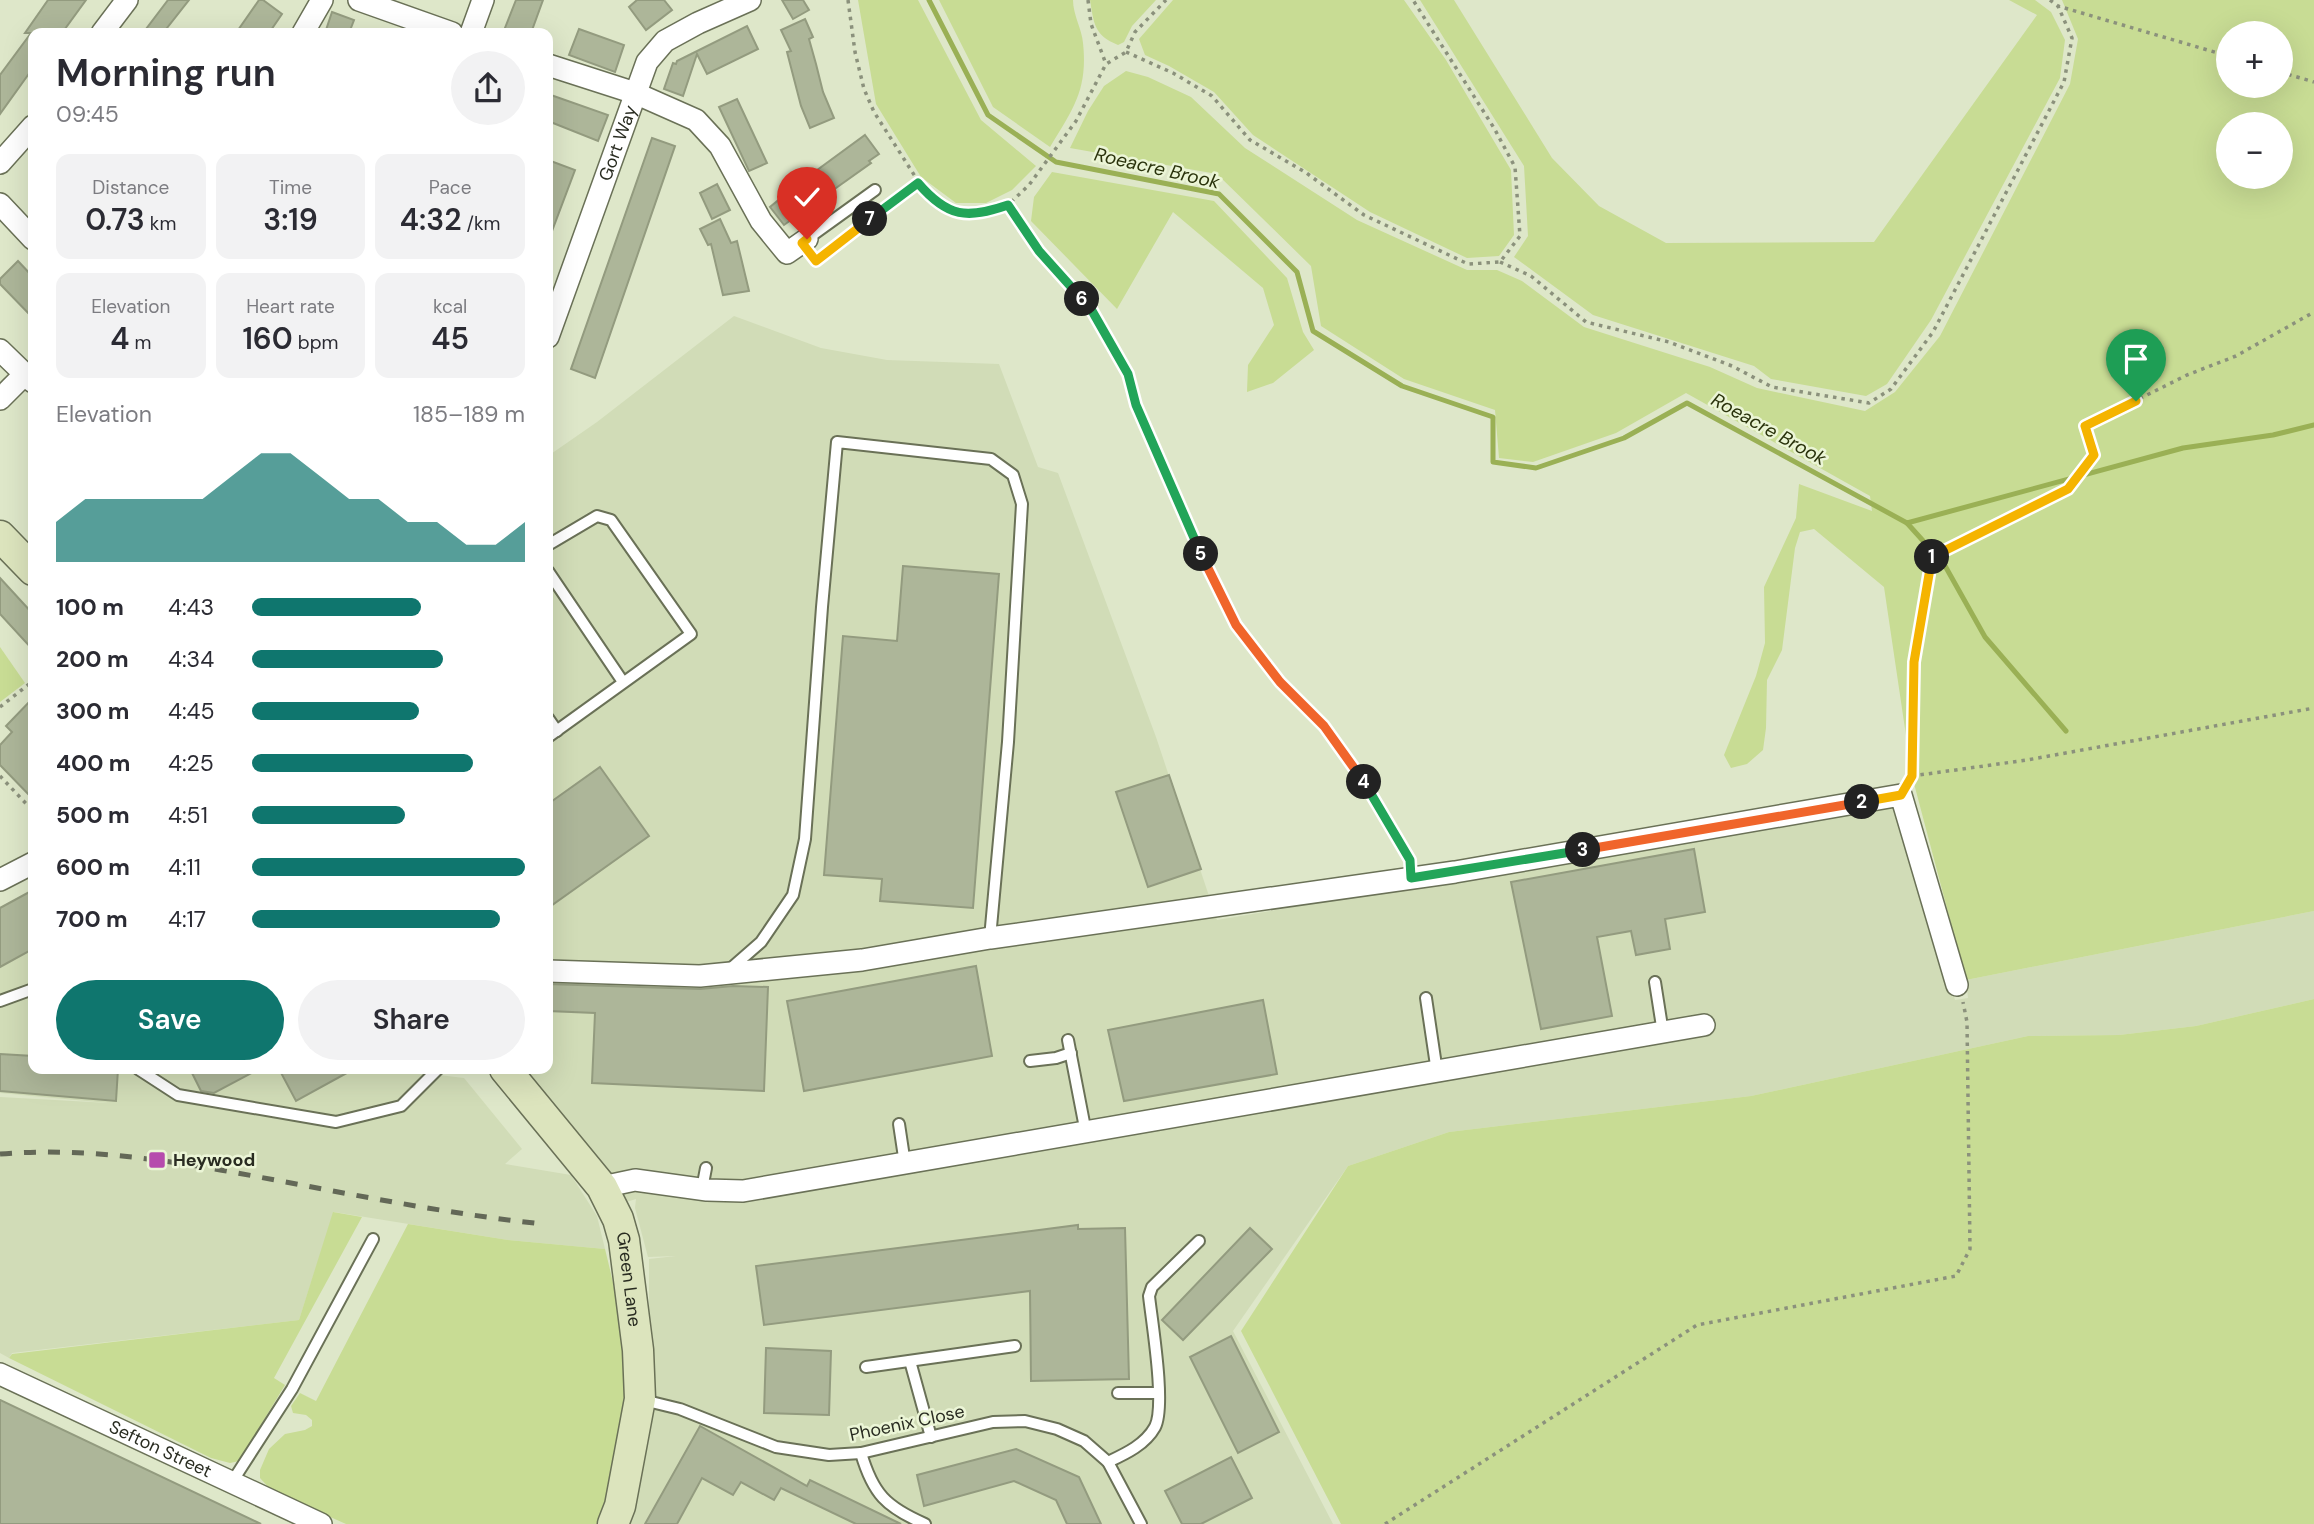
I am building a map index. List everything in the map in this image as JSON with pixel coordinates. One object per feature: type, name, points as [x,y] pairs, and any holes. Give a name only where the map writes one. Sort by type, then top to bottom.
[{"type":"street","points":[[106,28],[127,0]]},
{"type":"street","points":[[306,28],[322,0]]},
{"type":"street","points":[[359,0],[438,28]]},
{"type":"street","points":[[473,28],[483,0]]},
{"type":"street","name":"Gort Way","points":[[553,323],[647,62],[665,41],[750,0]]},
{"type":"street","points":[[553,67],[635,93],[696,120],[720,146],[761,221],[787,253],[804,241]]},
{"type":"street","points":[[0,163],[28,132]]},
{"type":"street","points":[[0,204],[28,234]]},
{"type":"street","points":[[0,350],[28,377]]},
{"type":"street","points":[[0,399],[28,379]]},
{"type":"street","points":[[0,536],[28,565]]},
{"type":"street","points":[[553,971],[700,976],[862,960],[990,938],[1411,878],[1901,795],[1957,985]]},
{"type":"street","points":[[0,880],[28,866]]},
{"type":"street","points":[[601,1187],[635,1181],[743,1191],[1704,1026]]},
{"type":"street","name":"Green Lane","points":[[509,1074],[601,1187],[618,1219],[626,1249],[638,1350],[640,1399],[620,1506],[613,1524]]},
{"type":"street","name":"Sefton Street","points":[[0,1374],[321,1524]]},
{"type":"lane","points":[[804,241],[875,190]]},
{"type":"lane","points":[[725,974],[761,942],[793,895],[806,839],[836,442],[991,459],[1013,475],[1022,504],[1008,742],[990,938]]},
{"type":"lane","points":[[553,542],[597,516],[611,520],[691,634],[553,733]]},
{"type":"lane","points":[[553,578],[622,682]]},
{"type":"lane","points":[[1654,982],[1663,1033]]},
{"type":"lane","points":[[0,1001],[28,991]]},
{"type":"lane","points":[[1426,998],[1437,1072]]},
{"type":"lane","points":[[1068,1040],[1086,1133]]},
{"type":"lane","points":[[1030,1060],[1056,1058],[1071,1053]]},
{"type":"lane","points":[[145,1074],[178,1096],[336,1122],[401,1106],[433,1074]]},
{"type":"lane","points":[[899,1124],[905,1164]]},
{"type":"lane","points":[[702,1189],[706,1168]]},
{"type":"lane","points":[[232,1482],[292,1389],[373,1239]]},
{"type":"lane","points":[[1108,1462],[1136,1447],[1156,1425],[1160,1412],[1149,1296],[1152,1287],[1199,1241]]},
{"type":"lane","points":[[866,1367],[1015,1346]]},
{"type":"lane","points":[[911,1361],[931,1437]]},
{"type":"lane","points":[[1118,1393],[1159,1394]]},
{"type":"lane","name":"Phoenix Close","points":[[640,1399],[680,1409],[776,1447],[829,1455],[861,1453],[993,1422],[1025,1421],[1057,1429],[1084,1441],[1108,1462],[1141,1524]]},
{"type":"lane","points":[[861,1453],[869,1479],[883,1498],[902,1514],[925,1524]]},
{"type":"path","points":[[848,0],[855,52],[864,89],[874,112],[918,183],[946,208],[962,215],[984,213],[1008,205],[1029,185],[1076,121],[1107,64],[1126,52],[1135,32],[1166,0]]},
{"type":"path","points":[[1088,0],[1091,24],[1107,64]]},
{"type":"path","points":[[1413,0],[1494,128],[1515,167],[1520,236],[1500,262]]},
{"type":"path","points":[[2050,0],[2058,6],[2216,52]]},
{"type":"path","points":[[1126,52],[1212,96],[1250,140],[1305,172],[1364,215],[1468,264],[1500,262],[1531,276],[1586,322],[1669,342],[1732,366],[1772,387],[1869,403],[1891,390],[1933,332],[2064,82],[2072,38],[2058,6]]},
{"type":"path","points":[[2293,76],[2314,82]]},
{"type":"path","points":[[804,241],[816,261],[918,183]]},
{"type":"path","points":[[1008,205],[1039,251],[1091,309],[1128,374],[1136,405],[1206,565],[1236,625],[1280,682],[1324,726],[1358,774],[1410,860],[1411,878]]},
{"type":"path","points":[[1901,795],[1912,776],[1914,662],[1932,555],[2068,489],[2094,455],[2085,426],[2187,375],[2236,356],[2314,312]]},
{"type":"path","points":[[0,707],[28,685]]},
{"type":"path","points":[[1912,776],[2028,760],[2314,708]]},
{"type":"path","points":[[0,776],[28,806]]},
{"type":"path","points":[[1385,1524],[1697,1325],[1956,1276],[1969,1250],[1967,1023],[1962,994],[1957,985]]},
{"type":"shaded area","points":[[734,316],[821,348],[887,360],[999,364],[1038,467],[1058,473],[1156,737],[1217,920],[1888,807],[1903,811],[1955,1000],[1968,998],[1966,980],[2314,911],[2314,999],[2196,1026],[2119,1035],[2028,1036],[1751,1096],[1449,1132],[1348,1166],[1233,1331],[1333,1524],[624,1524],[649,1441],[649,1259],[676,1256],[648,1257],[635,1208],[636,1199],[620,1204],[524,1074],[553,1074],[553,453],[597,422]]},
{"type":"shaded area","points":[[28,893],[28,1074],[430,1074],[464,1078],[522,1149],[505,1164],[571,1175],[597,1216],[605,1249],[508,1240],[334,1212],[299,1320],[12,1353],[9,1358],[0,1353],[0,1097],[109,1103],[0,1093],[0,907]]},
{"type":"green space","points":[[858,0],[918,0],[981,120],[1036,166],[1012,190],[986,203],[956,203],[921,177],[876,104]]},
{"type":"green space","points":[[939,0],[1073,0],[1084,59],[1081,87],[1072,110],[1050,147],[993,107]]},
{"type":"green space","points":[[1090,0],[1156,0],[1132,26],[1124,42],[1118,45],[1104,37],[1096,28]]},
{"type":"green space","points":[[1173,0],[1404,0],[1446,60],[1511,170],[1514,235],[1499,256],[1467,258],[1370,212],[1253,135],[1214,92],[1145,55],[1139,39]]},
{"type":"green space","points":[[1420,0],[1454,0],[1552,158],[1599,206],[1666,243],[1874,242],[2037,15],[2009,0],[2035,0],[2051,12],[2065,40],[2060,78],[1931,320],[1887,384],[1866,396],[1771,379],[1754,366],[1593,315],[1514,257],[1528,236],[1524,166]]},
{"type":"green space","points":[[2062,0],[2314,0],[2314,911],[1966,980],[1912,776],[1884,587],[1814,529],[1800,532],[1795,548],[1782,650],[1767,680],[1763,750],[1747,764],[1731,768],[1724,755],[1756,676],[1765,643],[1764,587],[1796,518],[1799,484],[1872,511],[1870,496],[1686,393],[1616,433],[1533,462],[1499,458],[1495,410],[1404,379],[1321,326],[1311,266],[1217,174],[1070,148],[1104,86],[1126,71],[1148,77],[1191,97],[1245,148],[1357,220],[1467,270],[1497,270],[1522,281],[1584,327],[1710,367],[1757,388],[1865,411],[1895,392],[1940,336],[2070,84],[2078,39]]},
{"type":"green space","points":[[1052,172],[1214,201],[1287,278],[1303,332],[1314,350],[1273,383],[1247,392],[1248,365],[1274,325],[1263,288],[1173,212],[1117,309],[1031,221],[1034,197]]},
{"type":"green space","points":[[0,647],[25,683],[0,702]]},
{"type":"green space","points":[[2314,999],[2314,1524],[1341,1524],[1241,1331],[1348,1166],[1449,1132],[1751,1096],[2028,1036],[2119,1035],[2196,1026]]},
{"type":"green space","points":[[333,1212],[362,1217],[274,1378],[285,1385],[239,1461],[230,1463],[211,1458],[9,1358],[12,1354],[299,1320]]},
{"type":"green space","points":[[408,1224],[508,1240],[605,1249],[622,1329],[627,1389],[620,1453],[600,1524],[346,1524],[271,1490],[260,1478],[260,1470],[269,1449],[285,1434],[312,1426],[312,1420],[306,1415],[293,1413],[291,1406],[300,1393],[316,1401]]},
{"type":"building","points":[[48,0],[86,0],[66,28],[28,28]]},
{"type":"building","points":[[168,0],[189,0],[167,28],[147,28]]},
{"type":"building","points":[[259,0],[282,14],[272,28],[239,28]]},
{"type":"building","points":[[516,0],[543,0],[533,28],[505,28]]},
{"type":"building","points":[[637,0],[664,0],[672,10],[646,30],[629,7]]},
{"type":"building","points":[[782,0],[803,0],[809,10],[793,19]]},
{"type":"building","points":[[332,12],[354,20],[351,28],[327,28]]},
{"type":"building","points":[[805,19],[813,37],[809,39],[823,92],[834,118],[810,128],[801,106],[787,52],[791,51],[781,30]]},
{"type":"building","points":[[747,26],[758,49],[707,74],[697,54],[683,96],[664,89],[673,63],[676,64],[677,61]]},
{"type":"building","points":[[579,29],[624,45],[615,72],[569,55]]},
{"type":"building","points":[[28,37],[28,75],[0,114],[0,75]]},
{"type":"building","points":[[553,96],[608,115],[598,141],[553,123]]},
{"type":"building","points":[[737,99],[767,163],[749,171],[719,107]]},
{"type":"building","points":[[865,135],[879,154],[869,161],[871,163],[784,225],[770,207]]},
{"type":"building","points":[[652,138],[675,146],[595,378],[571,369]]},
{"type":"building","points":[[553,162],[575,170],[553,228]]},
{"type":"building","points":[[717,184],[730,210],[712,219],[700,193]]},
{"type":"building","points":[[720,219],[731,243],[737,241],[749,291],[723,295],[711,244],[708,245],[700,229]]},
{"type":"building","points":[[18,261],[28,272],[28,313],[0,284],[0,279]]},
{"type":"building","points":[[903,566],[999,574],[973,908],[880,901],[882,879],[824,875],[843,636],[897,641]]},
{"type":"building","points":[[0,578],[28,609],[28,645],[0,614]]},
{"type":"building","points":[[28,703],[28,794],[0,765],[0,745],[12,732],[6,726]]},
{"type":"building","points":[[600,767],[649,836],[553,904],[553,800]]},
{"type":"building","points":[[1169,775],[1201,869],[1148,887],[1116,792]]},
{"type":"building","points":[[1694,849],[1705,912],[1665,919],[1670,949],[1636,955],[1631,931],[1597,937],[1612,1016],[1541,1029],[1511,882]]},
{"type":"building","points":[[28,893],[28,952],[0,967],[0,908]]},
{"type":"building","points":[[976,966],[992,1056],[804,1091],[787,1001]]},
{"type":"building","points":[[553,984],[700,989],[768,987],[764,1091],[592,1083],[595,1013],[553,1011]]},
{"type":"building","points":[[1263,1000],[1277,1074],[1124,1101],[1108,1030]]},
{"type":"building","points":[[0,1054],[28,1056],[28,1074],[118,1074],[116,1101],[0,1091]]},
{"type":"building","points":[[192,1074],[250,1074],[214,1093],[201,1091]]},
{"type":"building","points":[[282,1074],[345,1074],[296,1101]]},
{"type":"building","points":[[1078,1225],[1078,1229],[1125,1228],[1129,1379],[1031,1381],[1030,1291],[764,1325],[756,1266]]},
{"type":"building","points":[[1250,1228],[1272,1249],[1183,1340],[1162,1320]]},
{"type":"building","points":[[1231,1336],[1279,1432],[1238,1453],[1190,1357]]},
{"type":"building","points":[[766,1348],[831,1351],[829,1415],[764,1413]]},
{"type":"building","points":[[0,1400],[261,1524],[0,1524]]},
{"type":"building","points":[[700,1426],[807,1486],[810,1480],[901,1524],[856,1524],[781,1488],[774,1500],[741,1482],[733,1495],[702,1478],[677,1524],[645,1524]]},
{"type":"building","points":[[1016,1449],[1079,1477],[1101,1524],[1067,1524],[1056,1500],[1014,1481],[924,1506],[917,1475]]},
{"type":"building","points":[[1231,1457],[1252,1498],[1201,1524],[1182,1524],[1165,1491]]},
{"type":"waterway","name":"Roeacre Brook","points":[[929,0],[988,115],[1056,162],[1219,194],[1297,272],[1313,331],[1402,386],[1493,417],[1493,462],[1536,468],[1624,438],[1687,403],[1907,523],[2183,448],[2273,435],[2314,425]]},
{"type":"waterway","points":[[1907,523],[1944,564],[1985,637],[2066,731]]},
{"type":"railway","points":[[0,1154],[73,1153],[146,1159],[417,1206],[543,1224]]},
{"type":"place","name":"Heywood","points":[[157,1160]]},
{"type":"route","points":[[807,239],[802,243],[816,261],[918,183],[946,208],[962,215],[984,213],[1008,205],[1039,251],[1091,309],[1128,374],[1136,405],[1206,565],[1236,625],[1280,682],[1324,726],[1358,774],[1410,860],[1411,878],[1901,795],[1912,776],[1914,662],[1932,555],[2068,489],[2094,455],[2085,426],[2136,401]]}]
